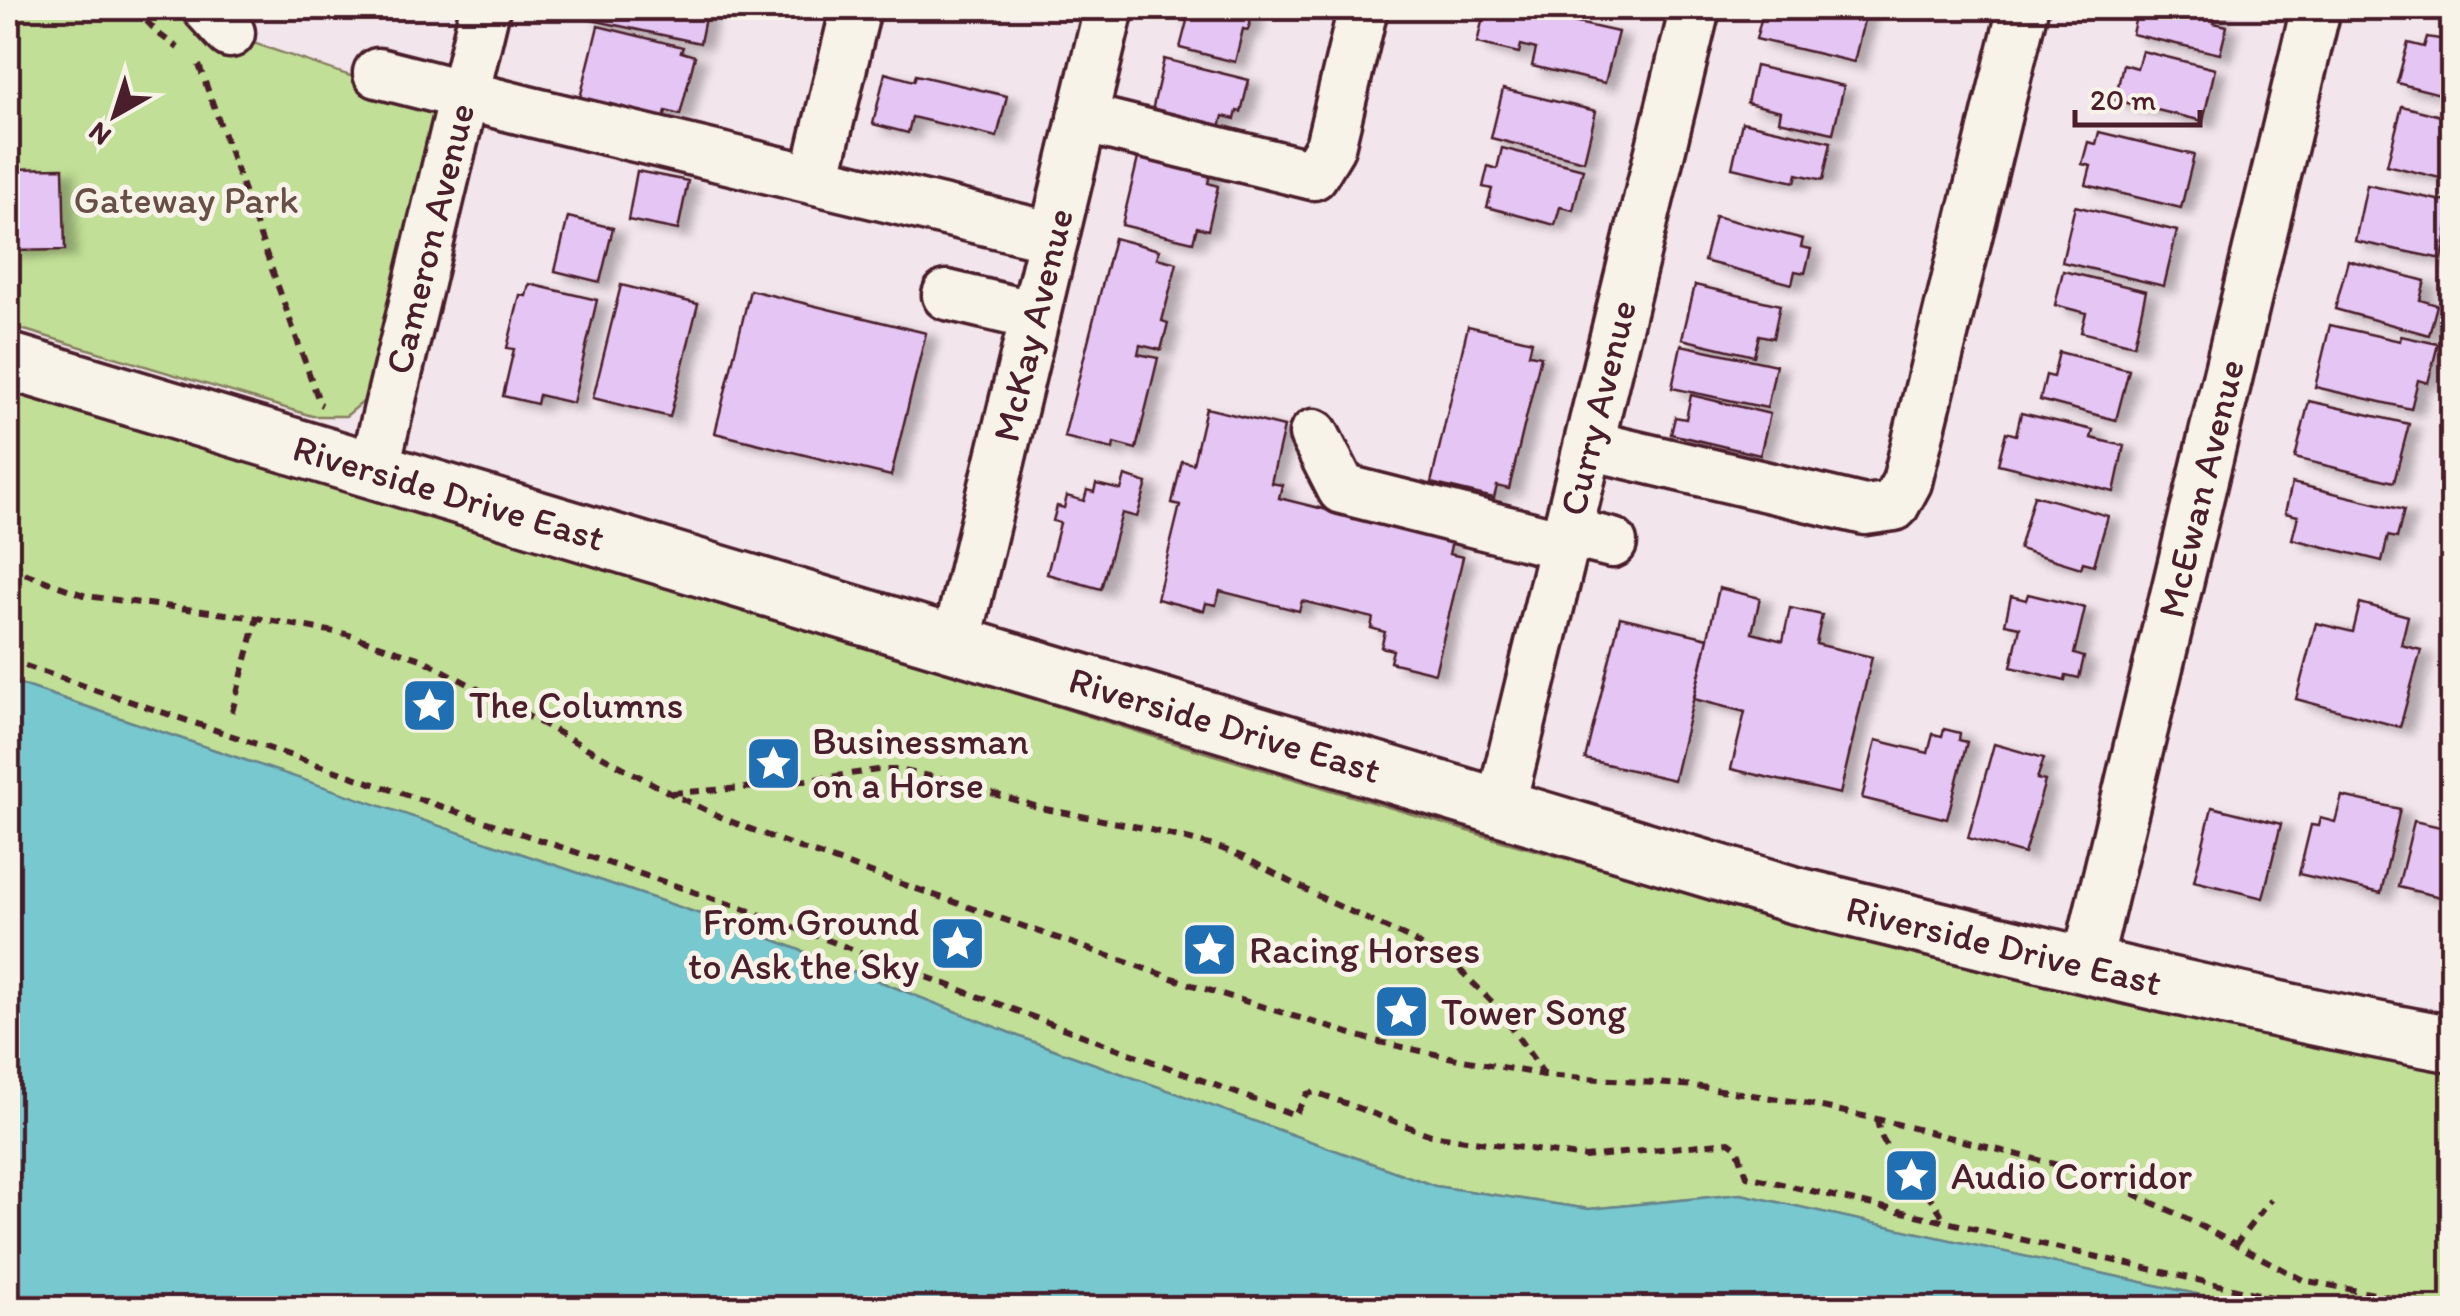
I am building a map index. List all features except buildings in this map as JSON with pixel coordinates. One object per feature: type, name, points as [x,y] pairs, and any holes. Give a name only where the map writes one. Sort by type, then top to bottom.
[{"type":"main road","name":"Riverside Drive East","points":[[8,361],[1794,894],[2086,967],[2452,1044]]},
{"type":"street","name":"Cameron Avenue","points":[[374,470],[485,8]]},
{"type":"street","points":[[815,180],[856,8]]},
{"type":"street","name":"McKay Avenue","points":[[956,644],[1109,8]]},
{"type":"street","points":[[1082,118],[1313,175],[1330,147],[1363,8]]},
{"type":"street","name":"Curry Avenue","points":[[1500,808],[1589,445],[1598,320],[1695,8]]},
{"type":"street","points":[[1589,445],[1865,510],[1894,506],[1907,482],[2024,8]]},
{"type":"street","name":"McEwan Avenue","points":[[2086,967],[2316,8]]},
{"type":"street","points":[[378,73],[1054,237]]},
{"type":"street","points":[[947,295],[1035,316]]},
{"type":"street","points":[[1314,434],[1342,489],[1565,538],[1612,543]]},
{"type":"path","points":[[134,8],[185,53]]},
{"type":"path","points":[[211,34],[320,404]]},
{"type":"path","points":[[8,542],[22,571]]},
{"type":"path","points":[[8,567],[86,596],[346,634],[424,660],[727,820],[1192,985],[1375,1040],[1544,1075],[1695,1086],[1877,1119],[2074,1170],[2178,1214],[2303,1280],[2445,1308]]},
{"type":"path","points":[[232,712],[257,618]]},
{"type":"path","points":[[8,660],[753,912],[1295,1115],[1307,1094],[1315,1092],[1431,1135],[1585,1157],[1730,1142],[1737,1148],[1747,1176],[2319,1308]]},
{"type":"path","points":[[670,793],[898,770],[1218,848],[1408,938],[1456,966],[1496,1004],[1544,1075]]},
{"type":"path","points":[[1877,1119],[1879,1135],[1888,1152],[1945,1222]]},
{"type":"path","points":[[2235,1244],[2271,1199]]},
{"type":"green space","name":"Gateway Park","points":[[8,8],[192,8],[206,27],[442,107],[369,397],[346,416],[312,416],[8,325]]},
{"type":"green space","points":[[8,391],[892,651],[1164,740],[1495,839],[1752,911],[2452,1070],[2452,1308],[2260,1308],[1741,1194],[1589,1209],[1435,1186],[1028,1040],[759,934],[8,680]]},
{"type":"water","points":[[8,680],[759,934],[1028,1040],[1435,1186],[1589,1209],[1741,1194],[2260,1308],[8,1308]]},
{"type":"place","name":"The Columns","points":[[430,705]]},
{"type":"place","name":"Businessman on a Horse","points":[[773,763]]},
{"type":"place","name":"From Ground to Ask the Sky","points":[[958,944]]},
{"type":"place","name":"Racing Horses","points":[[1210,950]]},
{"type":"place","name":"Tower Song","points":[[1402,1012]]},
{"type":"place","name":"Audio Corridor","points":[[1912,1176]]}]
